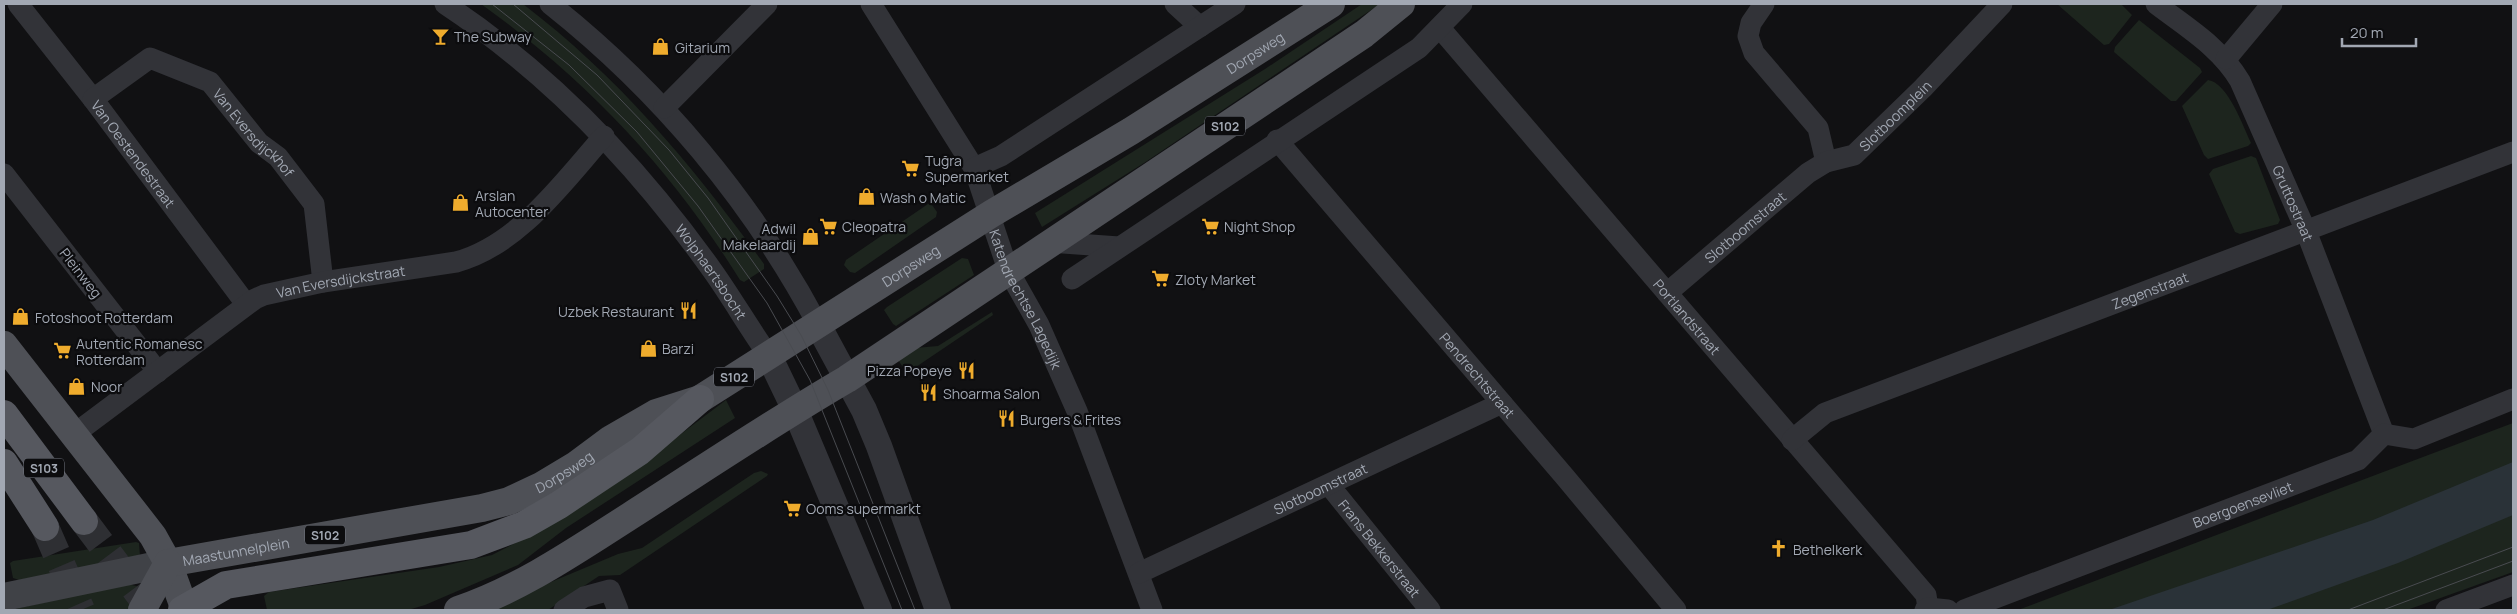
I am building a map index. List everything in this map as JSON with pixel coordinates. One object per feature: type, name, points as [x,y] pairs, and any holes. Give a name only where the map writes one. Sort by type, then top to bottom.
[{"type":"highway","points":[[184,609],[226,584],[471,545],[524,525],[559,505],[640,451],[700,399]]},
{"type":"highway","name":"S103","points":[[4,414],[84,521]]},
{"type":"highway","name":"S103","points":[[4,463],[45,526]]},
{"type":"main road","name":"Dorpsweg","points":[[482,508],[509,501],[541,486],[576,465],[611,439],[656,412],[700,399],[991,214],[1131,131],[1331,4]]},
{"type":"main road","name":"S102","points":[[458,610],[485,601],[543,572],[795,410],[847,379],[1049,242],[1364,34],[1401,4]]},
{"type":"main road","points":[[4,345],[74,435]]},
{"type":"main road","name":"Maastunnelplein","points":[[74,435],[146,527],[168,563],[184,609]]},
{"type":"main road","name":"Maastunnelplein","points":[[4,597],[168,563],[482,508]]},
{"type":"main road","points":[[142,610],[168,563]]},
{"type":"street","name":"Van Oestendestraat","points":[[18,4],[93,99],[246,304]]},
{"type":"street","name":"Wolphaertsbocht","points":[[445,4],[523,62],[604,136],[653,193],[712,271],[769,356],[795,410],[879,610]]},
{"type":"street","points":[[550,4],[612,58],[664,108],[696,144],[768,240],[796,284],[818,324],[879,446],[938,610]]},
{"type":"street","points":[[664,108],[767,4]]},
{"type":"street","name":"Katendrechtse Lagedijk","points":[[871,4],[974,168],[991,214],[1008,270],[1044,335],[1077,411],[1152,610]]},
{"type":"street","points":[[1175,4],[1200,27]]},
{"type":"street","points":[[974,168],[1001,156],[1235,4]]},
{"type":"street","points":[[1072,279],[1278,140],[1419,48],[1462,4]]},
{"type":"street","points":[[1764,4],[1750,23],[1748,36],[1754,53],[1818,128],[1826,162]]},
{"type":"street","name":"Slotboomplein","points":[[1826,162],[1854,155],[1922,88],[2002,4]]},
{"type":"street","name":"Gruttostraat","points":[[2156,4],[2226,59],[2247,94],[2306,231],[2384,434]]},
{"type":"street","points":[[2226,59],[2272,4]]},
{"type":"street","name":"Portlandstraat","points":[[1440,28],[1926,595],[1934,610]]},
{"type":"street","name":"Van Eversdijckhof","points":[[93,99],[150,58],[210,82],[259,143],[278,157],[314,204],[323,282]]},
{"type":"street","name":"Van Eversdijckstraat","points":[[74,435],[246,304],[264,294],[323,282],[456,262],[474,256],[511,234],[604,136]]},
{"type":"street","name":"Pendrechtstraat","points":[[1278,140],[1676,610]]},
{"type":"street","name":"Zegenstraat","points":[[1792,440],[1826,413],[2513,152]]},
{"type":"street","name":"Slotboomstraat","points":[[1667,293],[1808,173],[1826,162]]},
{"type":"street","name":"Pleinweg","points":[[4,174],[158,372]]},
{"type":"street","points":[[1049,242],[1119,247]]},
{"type":"street","points":[[2384,434],[2414,439],[2513,399]]},
{"type":"street","name":"Slotboomstraat","points":[[1138,573],[1502,403]]},
{"type":"street","name":"Boergoensevliet","points":[[1964,610],[2358,460],[2384,434]]},
{"type":"street","name":"Frans Bekkerstraat","points":[[1329,485],[1430,610]]},
{"type":"street","points":[[2446,610],[2513,585]]},
{"type":"street","points":[[564,610],[584,597],[610,590],[618,610]]},
{"type":"shaded area","points":[[481,4],[523,4],[592,62],[682,158],[764,264],[764,269],[744,282],[740,280],[685,201],[656,164],[624,129],[591,95],[556,64],[520,33]]},
{"type":"shaded area","points":[[1362,4],[1380,4],[1144,163],[1042,227],[1035,213],[1265,69]]},
{"type":"shaded area","points":[[2057,4],[2121,4],[2132,15],[2109,44],[2104,45]]},
{"type":"shaded area","points":[[2139,20],[2200,68],[2202,72],[2176,101],[2171,101],[2114,52],[2115,47]]},
{"type":"shaded area","points":[[2208,80],[2215,83],[2228,97],[2251,143],[2248,146],[2208,159],[2204,155],[2182,106]]},
{"type":"shaded area","points":[[2251,156],[2256,158],[2280,220],[2278,224],[2240,234],[2235,232],[2209,174],[2213,169]]},
{"type":"shaded area","points":[[928,204],[932,205],[937,212],[936,217],[855,273],[850,272],[844,265],[846,260]]},
{"type":"shaded area","points":[[962,258],[968,259],[974,275],[896,326],[893,324],[884,310],[887,307]]},
{"type":"shaded area","points":[[992,312],[993,315],[907,373],[898,360],[915,348],[938,346]]},
{"type":"shaded area","points":[[726,400],[735,418],[566,528],[518,565],[425,605],[408,610],[267,610],[264,596],[269,592],[439,567],[492,555],[552,524],[637,467]]},
{"type":"shaded area","points":[[2513,423],[2513,572],[2407,610],[2018,610]]},
{"type":"shaded area","points":[[2513,462],[2513,515],[2398,563],[2267,610],[2109,610],[2373,520]]},
{"type":"shaded area","points":[[761,471],[768,474],[767,476],[620,575],[599,576],[548,610],[484,610],[618,554],[642,548],[754,473]]},
{"type":"shaded area","points":[[139,543],[140,556],[19,580],[13,578],[10,563],[13,561]]},
{"type":"shaded area","points":[[127,584],[141,587],[130,610],[10,610]]},
{"type":"tunnel","points":[[84,521],[151,610]]},
{"type":"tunnel","points":[[45,527],[81,610]]},
{"type":"tram line","points":[[492,4],[569,65],[637,132],[698,206],[767,303],[810,380],[902,610]]},
{"type":"tram line","points":[[513,4],[597,75],[669,150],[708,198],[777,296],[801,335],[828,390],[915,610]]},
{"type":"tram line","points":[[2348,610],[2513,547]]},
{"type":"tram line","points":[[2383,610],[2513,561]]},
{"type":"place","name":"The Subway","points":[[440,36]]},
{"type":"place","name":"Gitarium","points":[[661,47]]},
{"type":"place","name":"Tuğra Supermarket","points":[[911,168]]},
{"type":"place","name":"Wash o Matic","points":[[866,197]]},
{"type":"place","name":"Arslan Autocenter","points":[[461,203]]},
{"type":"place","name":"Cleopatra","points":[[828,226]]},
{"type":"place","name":"Night Shop","points":[[1210,226]]},
{"type":"place","name":"Adwil Makelaardij","points":[[810,236]]},
{"type":"place","name":"Zloty Market","points":[[1161,279]]},
{"type":"place","name":"Uzbek Restaurant","points":[[688,311]]},
{"type":"place","name":"Fotoshoot Rotterdam","points":[[21,317]]},
{"type":"place","name":"Barzi","points":[[648,348]]},
{"type":"place","name":"Autentic Romanesc Rotterdam","points":[[62,351]]},
{"type":"place","name":"Pizza Popeye","points":[[966,370]]},
{"type":"place","name":"Noor","points":[[77,386]]},
{"type":"place","name":"Shoarma Salon","points":[[929,393]]},
{"type":"place","name":"Burgers & Frites","points":[[1006,419]]},
{"type":"place","name":"Ooms supermarkt","points":[[792,508]]},
{"type":"place","name":"Bethelkerk","points":[[1779,549]]}]
